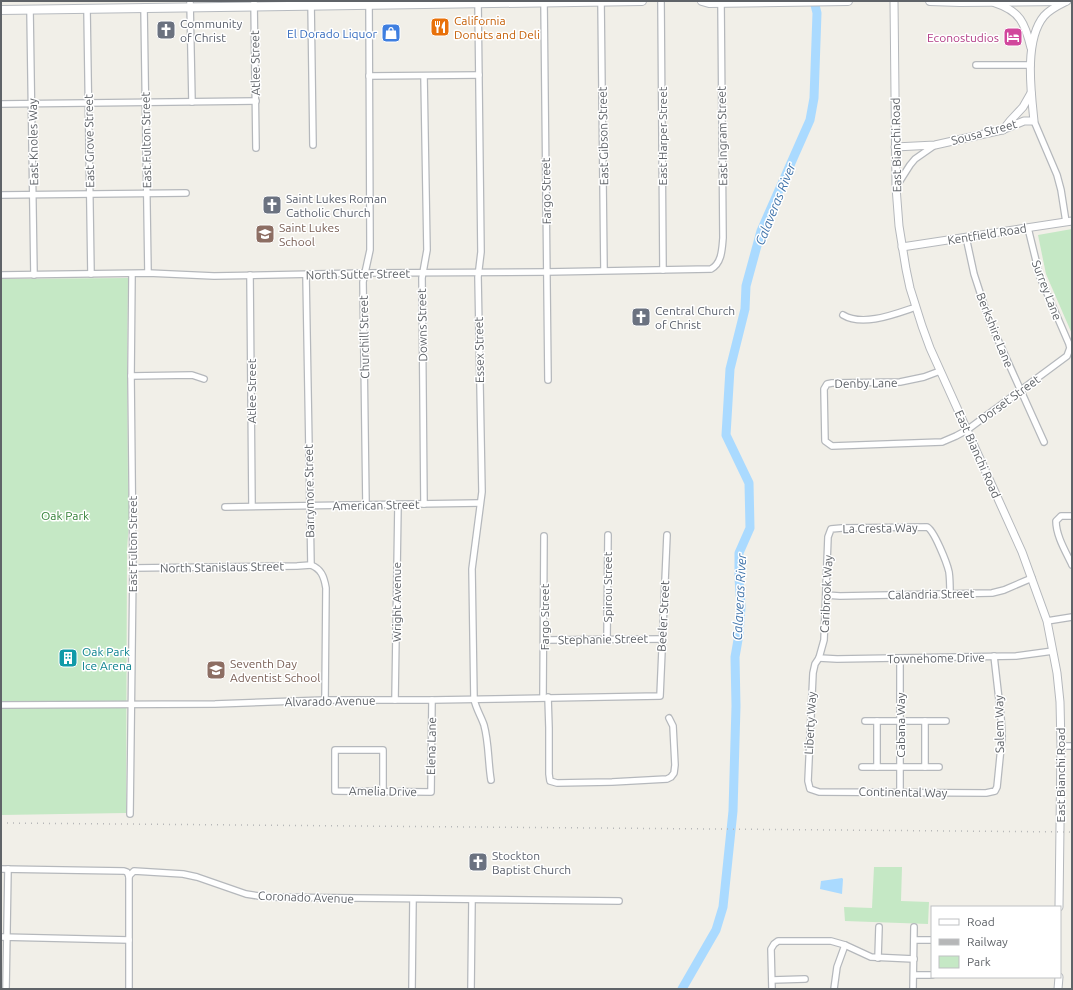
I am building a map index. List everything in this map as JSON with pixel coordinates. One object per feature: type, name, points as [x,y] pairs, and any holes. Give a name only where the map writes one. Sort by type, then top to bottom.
[{"type":"main road","points":[[1,10],[87,9],[126,4],[144,7],[190,4],[642,1]]},
{"type":"main road","points":[[702,1],[709,3],[848,1]]},
{"type":"main road","points":[[930,1],[1066,1]]},
{"type":"street","name":"East Gibson Street","points":[[601,1],[604,270]]},
{"type":"street","name":"East Harper Street","points":[[660,1],[663,270]]},
{"type":"street","name":"East Bianchi Road","points":[[894,1],[896,188],[902,247],[906,269],[916,307],[930,348],[1022,552],[1047,621],[1053,651],[1060,702],[1061,746],[1059,906]]},
{"type":"street","points":[[1031,48],[1036,28],[1044,16],[1055,7],[1066,1]]},
{"type":"street","name":"Essex Street","points":[[478,2],[481,252],[478,272],[482,477],[472,569],[474,699],[475,708],[484,725],[491,780]]},
{"type":"street","name":"Fargo Street","points":[[544,2],[548,380]]},
{"type":"street","points":[[992,2],[1007,7],[1017,14],[1026,28],[1031,48],[1031,93],[1034,121],[1056,175],[1069,221]]},
{"type":"street","points":[[311,3],[313,146]]},
{"type":"street","name":"Churchill Street","points":[[366,505],[363,282],[370,250],[369,3]]},
{"type":"street","name":"East Ingram Street","points":[[715,267],[720,260],[723,238],[721,3]]},
{"type":"street","points":[[190,4],[192,102]]},
{"type":"street","name":"Atlee Street","points":[[254,4],[256,148]]},
{"type":"street","name":"East Fulton Street","points":[[144,7],[148,274]]},
{"type":"street","name":"East Grove Street","points":[[87,9],[91,274]]},
{"type":"street","name":"East Knoles Way","points":[[30,10],[34,194],[34,275]]},
{"type":"street","points":[[976,65],[1031,65]]},
{"type":"street","points":[[369,76],[479,75]]},
{"type":"street","name":"Downs Street","points":[[424,76],[427,250],[422,278],[424,504]]},
{"type":"street","points":[[1004,130],[1010,120],[1023,107],[1031,93]]},
{"type":"street","points":[[1,104],[256,101]]},
{"type":"street","name":"Sousa Street","points":[[895,146],[935,145],[1004,130],[1024,121],[1034,121]]},
{"type":"street","name":"Sousa Street","points":[[896,188],[910,165],[935,145]]},
{"type":"street","points":[[1,195],[186,193]]},
{"type":"street","name":"Kentfield Road","points":[[902,247],[1069,221]]},
{"type":"street","name":"Surrey Lane","points":[[1028,228],[1040,277],[1069,344],[1069,352]]},
{"type":"street","name":"Berkshire Lane","points":[[966,237],[974,274],[982,299],[997,338],[1044,442]]},
{"type":"street","name":"North Sutter Street","points":[[1,275],[306,275],[423,272],[707,270],[715,267]]},
{"type":"street","name":"East Fulton Street","points":[[130,814],[133,568],[131,376],[132,274]]},
{"type":"street","name":"Atlee Street","points":[[250,275],[252,506]]},
{"type":"street","name":"Barrymore Street","points":[[306,275],[311,565]]},
{"type":"street","points":[[843,315],[859,319],[876,319],[916,307]]},
{"type":"street","name":"Dorset Street","points":[[827,443],[832,446],[938,443],[967,430],[1065,358],[1069,352]]},
{"type":"street","name":"Denby Lane","points":[[827,443],[825,438],[824,389],[827,384],[900,382],[919,379],[940,371]]},
{"type":"street","points":[[131,376],[192,375],[204,379]]},
{"type":"street","name":"American Street","points":[[224,507],[480,503]]},
{"type":"street","name":"Wright Avenue","points":[[395,700],[398,505]]},
{"type":"street","points":[[1072,516],[1061,516],[1056,521],[1056,526],[1072,565]]},
{"type":"street","name":"La Cresta Way","points":[[832,529],[927,527],[933,532],[948,568],[950,594]]},
{"type":"street","name":"Caribrook Way","points":[[819,658],[824,640],[828,537],[832,529]]},
{"type":"street","name":"Spirou Street","points":[[607,638],[608,535]]},
{"type":"street","name":"Beeler Street","points":[[660,696],[667,535]]},
{"type":"street","name":"Fargo Street","points":[[544,536],[545,697],[550,728],[550,781],[557,783],[612,782],[667,779],[672,777],[675,765],[673,726],[669,718]]},
{"type":"street","points":[[311,565],[319,569],[323,575],[326,588],[325,700]]},
{"type":"street","name":"North Stanislaus Street","points":[[133,568],[311,565]]},
{"type":"street","name":"Calandria Street","points":[[826,595],[992,593],[1004,590],[1032,578]]},
{"type":"street","points":[[1047,621],[1072,617]]},
{"type":"street","name":"Stephanie Street","points":[[544,640],[607,638],[662,639]]},
{"type":"street","name":"Townehome Drive","points":[[819,658],[837,660],[994,656],[1026,655],[1053,651]]},
{"type":"street","name":"Salem Way","points":[[994,656],[999,692],[1002,737],[997,787],[995,791]]},
{"type":"street","name":"Liberty Way","points":[[810,789],[808,781],[813,674],[815,664],[819,658]]},
{"type":"street","name":"Cabana Way","points":[[900,658],[900,792]]},
{"type":"street","name":"Alvarado Avenue","points":[[1,705],[215,704],[325,700],[432,700],[660,696]]},
{"type":"street","name":"Elena Lane","points":[[431,792],[432,700]]},
{"type":"street","points":[[865,720],[900,722],[946,721]]},
{"type":"street","points":[[877,721],[877,767]]},
{"type":"street","points":[[925,721],[925,767]]},
{"type":"street","points":[[1061,746],[1072,746]]},
{"type":"street","name":"Amelia Drive","points":[[383,791],[383,750],[335,750],[335,791],[431,792]]},
{"type":"street","points":[[862,767],[939,767]]},
{"type":"street","name":"Continental Way","points":[[810,789],[819,792],[986,793],[995,791]]},
{"type":"street","points":[[1,869],[126,872],[129,876],[128,989]]},
{"type":"street","points":[[6,989],[4,937],[8,869]]},
{"type":"street","name":"Coronado Avenue","points":[[129,876],[134,871],[183,874],[197,877],[242,893],[265,897],[619,901]]},
{"type":"street","points":[[412,989],[413,899]]},
{"type":"street","points":[[472,900],[472,989]]},
{"type":"street","points":[[878,958],[879,927]]},
{"type":"street","points":[[913,989],[914,927]]},
{"type":"street","points":[[4,937],[129,940]]},
{"type":"street","points":[[772,989],[771,949],[778,940],[831,941],[845,945],[863,954],[878,958],[914,959]]},
{"type":"street","points":[[914,940],[931,940]]},
{"type":"street","points":[[834,989],[837,967],[845,945]]},
{"type":"street","points":[[914,975],[931,975]]},
{"type":"street","points":[[1058,989],[1059,978]]},
{"type":"street","points":[[772,980],[804,979]]},
{"type":"green space","points":[[1072,229],[1072,334],[1046,274],[1038,235]]},
{"type":"green space","name":"Oak Park","points":[[128,278],[128,486],[130,509],[127,549],[126,813],[1,815],[1,279]]},
{"type":"green space","points":[[874,867],[902,867],[901,901],[929,902],[928,924],[845,921],[844,907],[872,908]]},
{"type":"water","points":[[842,878],[842,894],[820,889],[821,881]]},
{"type":"waterway","name":"Calaveras River","points":[[682,989],[716,930],[723,907],[733,811],[736,706],[735,657],[739,634],[741,607],[739,553],[750,528],[749,483],[726,435],[730,369],[745,309],[746,286],[761,231],[810,120],[814,98],[817,13],[814,1]]},
{"type":"railway","points":[[1,823],[1072,832]]},
{"type":"place","name":"California Donuts and Deli","points":[[440,27]]},
{"type":"place","name":"Community of Christ","points":[[166,30]]},
{"type":"place","name":"El Dorado Liquor","points":[[391,33]]},
{"type":"place","name":"Econostudios","points":[[1013,37]]},
{"type":"place","name":"Saint Lukes Roman Catholic Church","points":[[272,205]]},
{"type":"place","name":"Saint Lukes School","points":[[265,234]]},
{"type":"place","name":"Central Church of Christ","points":[[641,317]]},
{"type":"place","name":"Oak Park Ice Arena","points":[[68,658]]},
{"type":"place","name":"Seventh Day Adventist School","points":[[216,670]]},
{"type":"place","name":"Stockton Baptist Church","points":[[478,862]]}]
